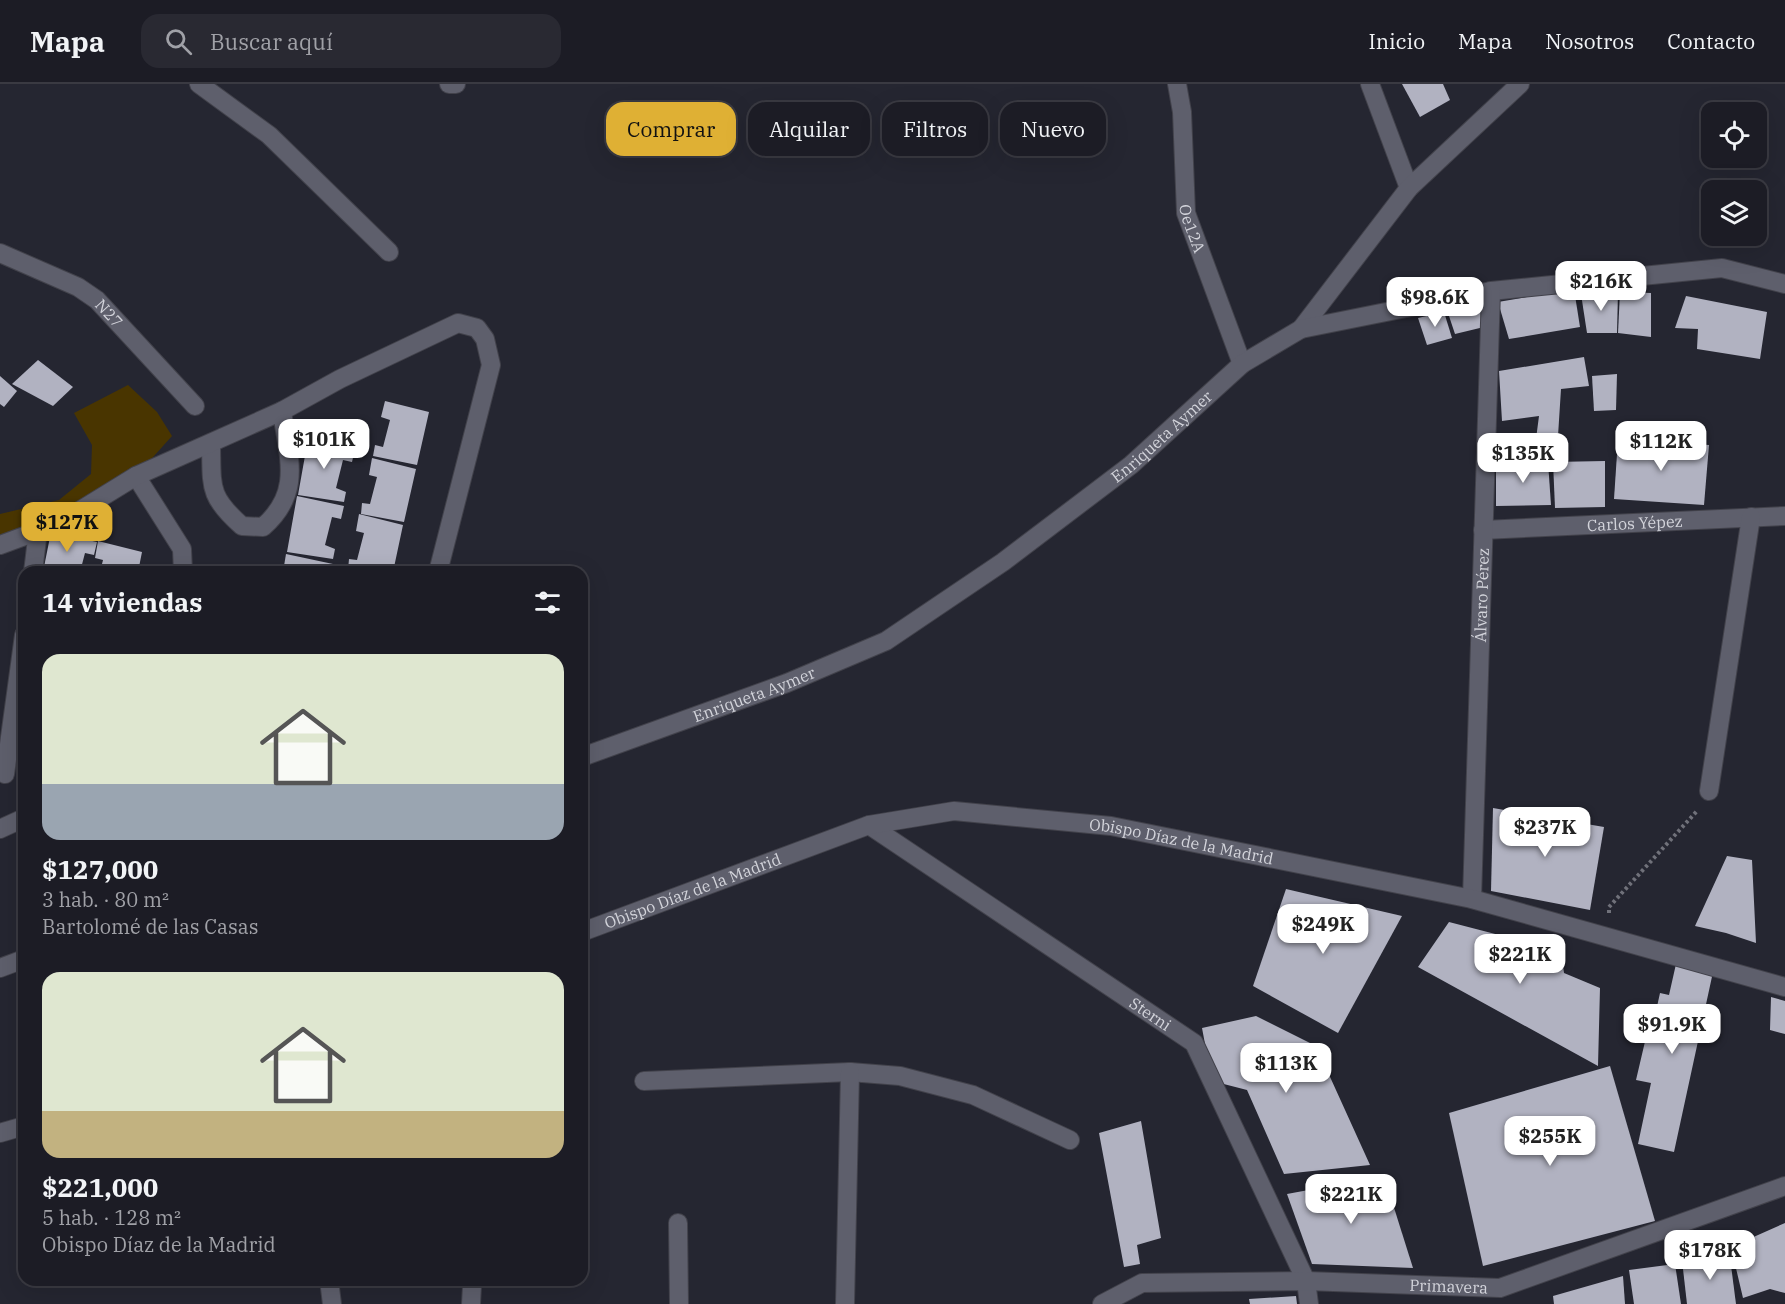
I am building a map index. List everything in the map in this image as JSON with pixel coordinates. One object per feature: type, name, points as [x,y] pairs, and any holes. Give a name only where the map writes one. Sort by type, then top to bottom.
[{"type":"street","points":[[199,84],[269,135],[389,252]]},
{"type":"street","points":[[449,84],[456,84]]},
{"type":"street","name":"Oe12A","points":[[1177,84],[1182,112],[1186,213],[1242,364]]},
{"type":"street","points":[[1370,84],[1409,188]]},
{"type":"street","points":[[1301,329],[1409,188],[1520,84]]},
{"type":"street","name":"N27","points":[[0,253],[78,286],[97,300],[195,406]]},
{"type":"street","name":"Enriqueta Aymer","points":[[588,755],[787,683],[886,642],[1003,562],[1131,465],[1242,364],[1301,329],[1491,291],[1722,268],[1785,284]]},
{"type":"street","name":"Álvaro Pérez","points":[[1472,899],[1491,291]]},
{"type":"street","points":[[0,545],[38,531],[76,513],[136,476],[282,411],[340,379],[458,324],[477,328],[485,339],[491,364],[440,566]]},
{"type":"street","points":[[211,444],[212,487],[221,508],[242,526],[263,526],[280,512],[288,488],[291,464],[282,411]]},
{"type":"street","points":[[136,476],[182,549],[183,566]]},
{"type":"street","name":"Carlos Yépez","points":[[1484,530],[1785,516]]},
{"type":"street","points":[[1709,791],[1751,517]]},
{"type":"street","points":[[34,566],[38,531]]},
{"type":"street","points":[[5,774],[18,679]]},
{"type":"street","name":"Obispo Díaz de la Madrid","points":[[588,930],[869,825],[954,811],[1111,826],[1472,899],[1785,987]]},
{"type":"street","points":[[0,829],[18,821]]},
{"type":"street","name":"Sterni","points":[[869,825],[1194,1043],[1306,1281],[1309,1304]]},
{"type":"street","points":[[0,968],[18,961]]},
{"type":"street","points":[[845,1304],[850,1072]]},
{"type":"street","points":[[644,1081],[850,1072],[900,1076],[973,1095],[1070,1140]]},
{"type":"street","points":[[0,1133],[18,1127]]},
{"type":"street","name":"Primavera","points":[[1102,1304],[1142,1284],[1306,1281],[1500,1288],[1785,1186]]},
{"type":"street","points":[[678,1223],[679,1304]]},
{"type":"street","points":[[330,1286],[332,1304]]},
{"type":"path","points":[[1611,938],[1609,907],[1709,798],[1709,791]]},
{"type":"shaded area","points":[[128,385],[157,412],[172,436],[136,476],[0,545],[0,514],[59,500],[91,474],[92,445],[74,413]]},
{"type":"building","points":[[1402,84],[1443,84],[1450,100],[1420,117]]},
{"type":"building","points":[[1574,289],[1580,327],[1509,339],[1498,302]]},
{"type":"building","points":[[1618,292],[1617,333],[1587,333],[1581,294]]},
{"type":"building","points":[[1620,292],[1651,293],[1651,337],[1618,333]]},
{"type":"building","points":[[1686,296],[1767,312],[1760,359],[1697,349],[1698,329],[1675,328]]},
{"type":"building","points":[[1484,307],[1484,327],[1455,334],[1449,316]]},
{"type":"building","points":[[1444,312],[1452,338],[1427,345],[1418,318]]},
{"type":"building","points":[[1584,357],[1589,386],[1561,389],[1558,436],[1536,439],[1539,416],[1502,421],[1499,371]]},
{"type":"building","points":[[38,360],[73,387],[53,406],[12,384]]},
{"type":"building","points":[[1617,374],[1616,410],[1594,411],[1592,376]]},
{"type":"building","points":[[0,376],[17,391],[4,407],[0,404]]},
{"type":"building","points":[[385,401],[429,412],[417,465],[373,456],[375,445],[383,447],[390,420],[381,417]]},
{"type":"building","points":[[308,439],[355,449],[352,462],[343,460],[336,488],[346,492],[344,502],[298,495]]},
{"type":"building","points":[[1618,439],[1709,445],[1704,505],[1614,499]]},
{"type":"building","points":[[372,458],[416,469],[404,522],[361,514],[362,503],[370,504],[377,477],[369,475]]},
{"type":"building","points":[[1605,461],[1605,507],[1555,508],[1553,462]]},
{"type":"building","points":[[1548,462],[1551,505],[1496,506],[1496,464]]},
{"type":"building","points":[[297,496],[344,506],[341,519],[332,517],[325,545],[335,549],[333,559],[287,552]]},
{"type":"building","points":[[359,514],[403,525],[394,566],[348,566],[349,559],[357,560],[364,533],[356,531]]},
{"type":"building","points":[[51,532],[97,542],[94,555],[85,553],[82,566],[44,566]]},
{"type":"building","points":[[98,541],[142,552],[139,566],[102,566],[103,560],[95,558]]},
{"type":"building","points":[[286,554],[333,564],[332,566],[284,566]]},
{"type":"building","points":[[1493,808],[1604,827],[1590,910],[1491,891]]},
{"type":"building","points":[[1727,856],[1752,860],[1756,943],[1695,926]]},
{"type":"building","points":[[1286,889],[1402,916],[1338,1033],[1253,986]]},
{"type":"building","points":[[1449,922],[1561,951],[1564,973],[1600,988],[1598,1066],[1418,967]]},
{"type":"building","points":[[1676,964],[1713,972],[1674,1152],[1638,1144],[1651,1083],[1636,1080],[1647,1033],[1651,1034],[1660,993],[1669,995]]},
{"type":"building","points":[[1771,997],[1785,1001],[1785,1034],[1770,1030]]},
{"type":"building","points":[[1256,1016],[1316,1046],[1370,1165],[1284,1174],[1247,1090],[1212,1081],[1202,1028]]},
{"type":"building","points":[[1610,1066],[1655,1221],[1483,1266],[1449,1113]]},
{"type":"building","points":[[1141,1121],[1161,1238],[1137,1245],[1140,1264],[1124,1267],[1099,1133]]},
{"type":"building","points":[[1384,1176],[1413,1268],[1312,1264],[1287,1194]]},
{"type":"building","points":[[1785,1223],[1785,1293],[1770,1289],[1743,1298],[1731,1247]]},
{"type":"building","points":[[1729,1250],[1736,1304],[1687,1304],[1683,1269]]},
{"type":"building","points":[[1675,1264],[1681,1304],[1634,1304],[1629,1270]]},
{"type":"building","points":[[1623,1276],[1625,1304],[1554,1304],[1553,1296]]},
{"type":"building","points":[[1296,1296],[1297,1304],[1250,1304],[1249,1299]]}]
